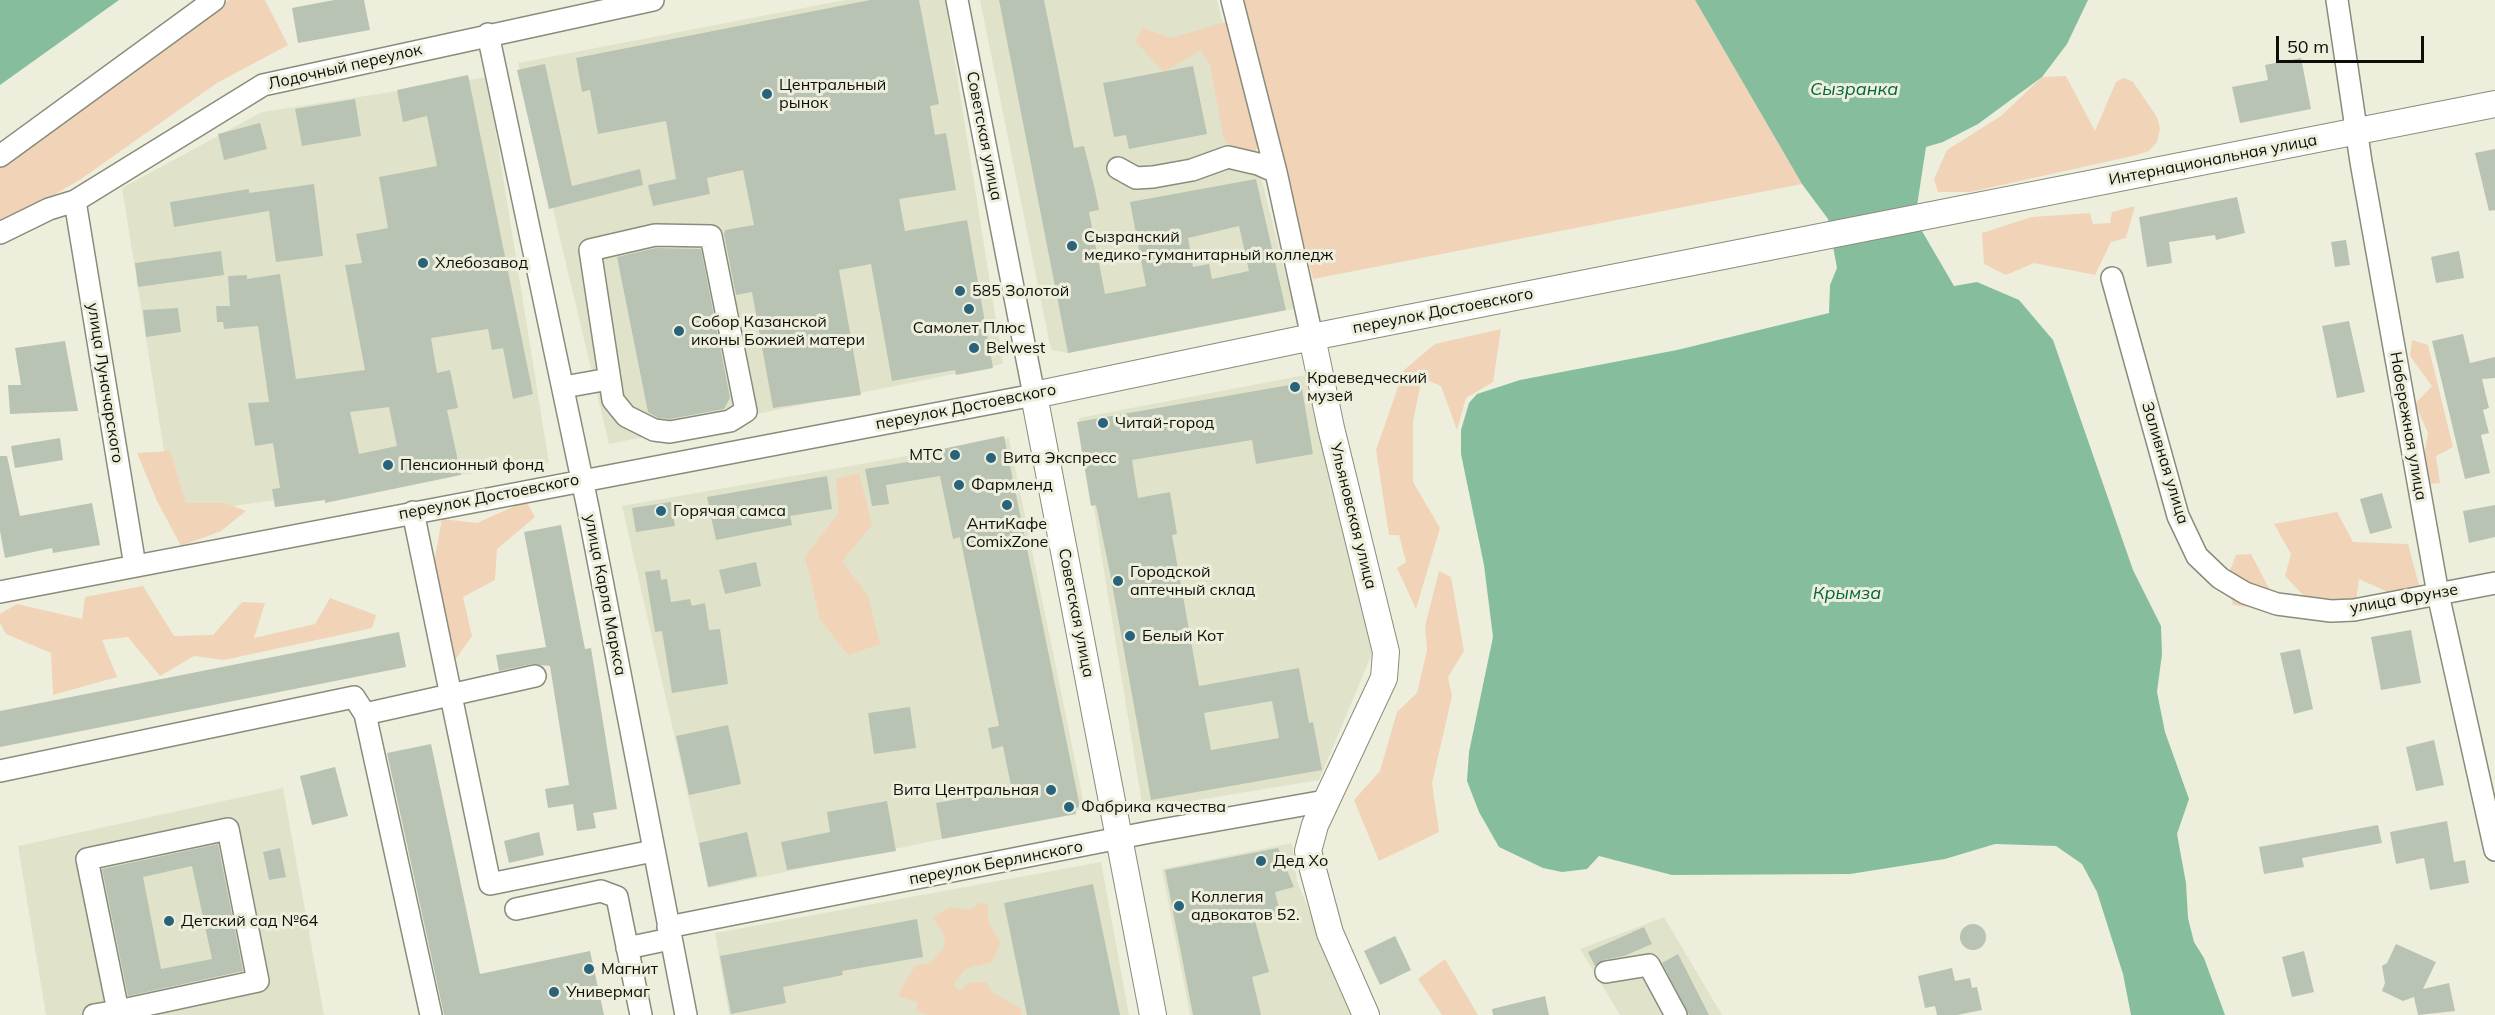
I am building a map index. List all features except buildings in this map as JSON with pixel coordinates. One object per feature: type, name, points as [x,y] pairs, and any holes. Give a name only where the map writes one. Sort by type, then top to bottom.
[{"type":"main road","name":"Интернациональная улица","points":[[1932,216],[2495,104]]},
{"type":"main road","name":"переулок Достоевского","points":[[1034,395],[1312,337],[1932,216]]},
{"type":"main road","name":"Ульяновская улица","points":[[1312,337],[1331,428],[1366,560],[1387,663],[1384,678],[1311,834],[1308,851],[1330,933],[1366,1015]]},
{"type":"main road","name":"Советская улица","points":[[1034,395],[1153,1015]]},
{"type":"street","points":[[0,156],[214,0]]},
{"type":"street","name":"Лодочный переулок","points":[[0,233],[49,208],[75,201],[263,85],[488,34],[653,0]]},
{"type":"street","name":"Советская улица","points":[[957,0],[1034,395]]},
{"type":"street","name":"Ульяновская улица","points":[[1233,0],[1276,171],[1312,337]]},
{"type":"street","name":"Набережная улица","points":[[2337,0],[2357,132],[2438,594],[2495,850]]},
{"type":"street","name":"улица Карла Маркса","points":[[488,34],[564,387],[686,1015]]},
{"type":"street","points":[[1118,168],[1136,178],[1153,177],[1192,170],[1228,157],[1276,171]]},
{"type":"street","name":"улица Луначарского","points":[[75,201],[135,566]]},
{"type":"street","points":[[655,235],[711,236],[746,411],[730,421],[670,432],[654,430],[626,416],[613,400],[609,379],[590,250],[655,235]]},
{"type":"street","name":"Заливная улица","points":[[2112,278],[2178,516],[2197,556],[2220,578],[2245,593],[2277,604]]},
{"type":"street","points":[[564,387],[609,379]]},
{"type":"street","name":"переулок Достоевского","points":[[0,592],[582,479],[1034,395]]},
{"type":"street","points":[[412,512],[490,884],[653,851]]},
{"type":"street","name":"улица Фрунзе","points":[[2277,604],[2331,611],[2354,610],[2495,583]]},
{"type":"street","points":[[365,714],[535,676]]},
{"type":"street","points":[[0,771],[354,697],[365,714],[432,1015]]},
{"type":"street","name":"переулок Берлинского","points":[[627,948],[669,933],[1120,839],[1325,801]]},
{"type":"street","points":[[94,1015],[118,1011],[258,981],[228,829],[87,859],[118,1011]]},
{"type":"street","points":[[516,909],[601,891],[617,897],[641,1015]]},
{"type":"street","points":[[1606,972],[1649,965],[1676,1015]]},
{"type":"shaded area","points":[[229,0],[265,0],[288,45],[217,83],[81,179],[0,227],[0,163]]},
{"type":"shaded area","points":[[845,0],[945,0],[1003,364],[609,444],[518,63]]},
{"type":"shaded area","points":[[980,0],[1217,0],[1294,309],[1068,353],[1051,350]]},
{"type":"shaded area","points":[[1241,0],[1695,0],[1802,184],[1313,279]]},
{"type":"shaded area","points":[[1236,19],[1260,136],[1255,154],[1243,160],[1224,140],[1210,65],[1201,50],[1164,72],[1135,41],[1143,28],[1171,38]]},
{"type":"shaded area","points":[[2066,76],[2095,131],[2116,82],[2124,78],[2133,82],[2157,117],[2160,129],[2157,142],[2149,151],[2137,155],[1970,192],[1938,192],[1934,179],[1947,150],[2001,116],[2042,77]]},
{"type":"shaded area","points":[[487,77],[549,463],[174,514],[122,188],[262,112]]},
{"type":"shaded area","points":[[2135,206],[2126,238],[2111,242],[2095,275],[2034,263],[2006,275],[1984,264],[1982,233],[2032,217],[2090,213],[2093,224],[2110,223],[2112,212]]},
{"type":"shaded area","points":[[1501,329],[1493,382],[1466,398],[1457,430],[1441,386],[1422,378],[1413,421],[1413,482],[1440,528],[1416,609],[1397,568],[1406,562],[1399,535],[1389,535],[1376,450],[1404,370],[1435,344]]},
{"type":"shaded area","points":[[2412,340],[2428,345],[2453,447],[2436,456],[2440,483],[2428,484],[2424,455],[2428,433],[2415,404],[2432,386],[2410,356]]},
{"type":"shaded area","points":[[1316,373],[1372,654],[1319,780],[1143,809],[1079,418]]},
{"type":"shaded area","points":[[1009,438],[1085,809],[709,888],[622,506]]},
{"type":"shaded area","points":[[170,451],[186,503],[225,503],[246,511],[221,531],[181,546],[157,501],[137,453]]},
{"type":"shaded area","points":[[859,473],[872,525],[842,561],[868,596],[880,644],[848,655],[820,619],[805,557],[839,512],[836,479]]},
{"type":"shaded area","points":[[526,501],[535,517],[497,549],[495,580],[463,597],[472,636],[453,663],[432,573],[442,519],[477,523]]},
{"type":"shaded area","points":[[2337,512],[2353,542],[2408,544],[2420,589],[2390,593],[2359,579],[2356,601],[2304,596],[2285,576],[2291,554],[2274,524]]},
{"type":"shaded area","points":[[2251,554],[2271,592],[2262,609],[2233,605],[2226,581],[2236,555]]},
{"type":"shaded area","points":[[1439,571],[1451,577],[1464,651],[1448,677],[1452,696],[1432,783],[1439,832],[1379,861],[1354,800],[1380,771],[1397,712],[1417,693],[1427,650],[1425,626]]},
{"type":"shaded area","points":[[143,586],[174,636],[213,635],[242,602],[265,603],[254,638],[315,624],[330,598],[376,615],[372,628],[224,660],[194,656],[160,676],[128,637],[102,640],[117,677],[53,695],[51,653],[6,634],[0,623],[0,614],[17,604],[82,619],[85,597]]},
{"type":"shaded area","name":"Детский сад №64","points":[[283,788],[324,1015],[46,1015],[18,846]]},
{"type":"shaded area","points":[[1292,843],[1297,881],[1351,1015],[1190,1015],[1162,869]]},
{"type":"shaded area","points":[[1101,862],[1129,1015],[729,1015],[715,933]]},
{"type":"shaded area","points":[[981,902],[988,906],[988,923],[1001,941],[992,962],[965,969],[954,984],[959,991],[969,983],[986,982],[992,992],[1020,1008],[1022,1015],[928,1015],[916,1011],[917,1002],[900,997],[899,992],[916,965],[930,963],[944,947],[945,936],[933,918],[938,913],[952,907],[969,910]]},
{"type":"shaded area","points":[[1664,917],[1722,1015],[1620,1015],[1580,949]]},
{"type":"shaded area","points":[[1445,959],[1478,1015],[1442,1015],[1418,979]]},
{"type":"water","points":[[0,0],[119,0],[0,85]]},
{"type":"water","name":"Крымза","points":[[1695,0],[2088,0],[2067,44],[2042,77],[1978,124],[1943,142],[1926,147],[1915,219],[1954,286],[1977,282],[2019,300],[2053,340],[2133,570],[2161,626],[2162,654],[2157,692],[2165,732],[2189,799],[2177,834],[2186,883],[2188,918],[2194,942],[2204,958],[2225,1015],[2131,1015],[2123,974],[2097,892],[2082,864],[2056,846],[1995,844],[1945,859],[1850,874],[1672,875],[1599,856],[1587,869],[1562,872],[1543,868],[1499,847],[1479,812],[1467,781],[1469,752],[1493,637],[1484,565],[1461,454],[1461,430],[1469,403],[1477,394],[1520,380],[1677,350],[1829,313],[1830,285],[1837,268],[1828,219],[1802,184]]},
{"type":"place","name":"Центральный рынок","points":[[767,94]]},
{"type":"place","name":"Сызранский медико-гуманитарный колледж","points":[[1072,246]]},
{"type":"place","name":"Хлебозавод","points":[[423,263]]},
{"type":"place","name":"585 Золотой","points":[[960,291]]},
{"type":"place","name":"Самолет Плюс","points":[[969,309]]},
{"type":"place","name":"Собор Казанской иконы Божией матери","points":[[679,331]]},
{"type":"place","name":"Belwest","points":[[974,348]]},
{"type":"place","name":"Краеведческий музей","points":[[1295,387]]},
{"type":"place","name":"Читай-город","points":[[1103,423]]},
{"type":"place","name":"МТС","points":[[955,455]]},
{"type":"place","name":"Вита Экспресс","points":[[991,458]]},
{"type":"place","name":"Пенсионный фонд","points":[[388,465]]},
{"type":"place","name":"Фармленд","points":[[959,485]]},
{"type":"place","name":"АнтиКафе ComixZone","points":[[1007,505]]},
{"type":"place","name":"Горячая самса","points":[[661,511]]},
{"type":"place","name":"Городской аптечный склад","points":[[1118,581]]},
{"type":"place","name":"Белый Кот","points":[[1130,636]]},
{"type":"place","name":"Вита Центральная","points":[[1051,790]]},
{"type":"place","name":"Фабрика качества","points":[[1069,807]]},
{"type":"place","name":"Дед Хо","points":[[1261,861]]},
{"type":"place","name":"Коллегия адвокатов 52.","points":[[1179,906]]},
{"type":"place","name":"Детский сад №64","points":[[169,921]]},
{"type":"place","name":"Магнит","points":[[589,969]]},
{"type":"place","name":"Универмаг","points":[[554,992]]},
{"type":"water label","name":"Сызранка","points":[[1854,90]]}]
